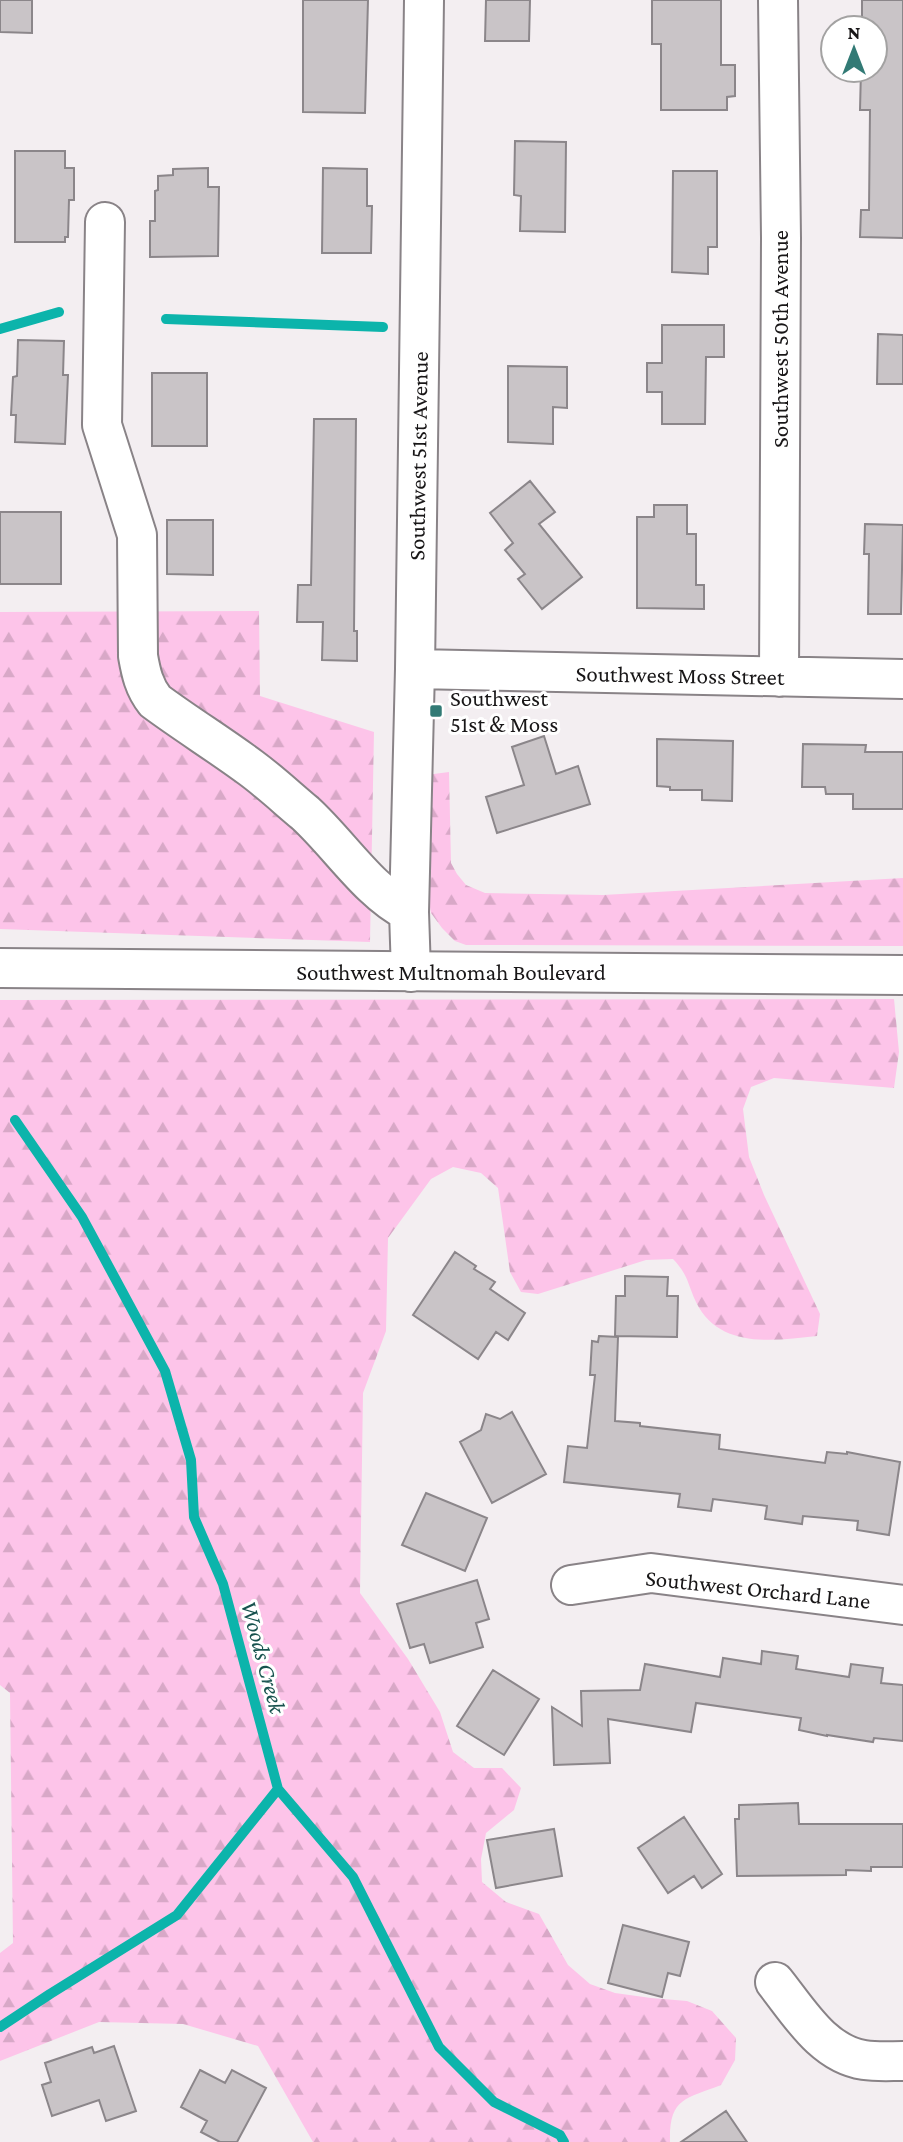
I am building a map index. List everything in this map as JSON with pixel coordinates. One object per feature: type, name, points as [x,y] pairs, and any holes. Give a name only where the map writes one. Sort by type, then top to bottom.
[{"type":"street","name":"Southwest 51st Avenue","points":[[411,972],[409,912],[424,0]]},
{"type":"street","name":"Southwest 50th Avenue","points":[[778,0],[779,677]]},
{"type":"street","points":[[105,222],[102,425],[137,535],[138,656],[146,689],[155,701],[262,777],[306,815],[395,905],[409,912]]},
{"type":"street","name":"Southwest Moss Street","points":[[415,669],[903,679]]},
{"type":"street","name":"Southwest Multnomah Boulevard","points":[[0,968],[903,975]]},
{"type":"street","name":"Southwest Orchard Lane","points":[[571,1585],[651,1573],[903,1605]]},
{"type":"street","points":[[775,1982],[823,2041],[841,2053],[864,2060],[903,2061]]},
{"type":"green space","points":[[259,611],[260,696],[374,732],[370,942],[0,929],[0,612]]},
{"type":"green space","points":[[449,772],[451,863],[466,885],[485,893],[603,895],[903,878],[903,946],[466,945],[455,941],[431,913],[427,890],[426,775]]},
{"type":"green space","points":[[894,999],[899,1052],[894,1088],[774,1078],[751,1087],[743,1109],[749,1157],[820,1314],[817,1336],[765,1340],[733,1335],[718,1328],[696,1302],[685,1275],[673,1259],[646,1260],[538,1294],[521,1292],[510,1272],[498,1188],[481,1173],[453,1167],[431,1179],[388,1238],[386,1331],[363,1393],[360,1593],[408,1659],[440,1712],[453,1752],[474,1768],[502,1768],[521,1788],[514,1810],[486,1833],[481,1859],[482,1882],[506,1902],[539,1914],[568,1965],[590,1984],[615,1993],[687,2001],[712,2011],[736,2038],[735,2060],[721,2085],[689,2098],[676,2108],[670,2127],[670,2142],[313,2142],[258,2046],[183,2024],[99,2022],[0,2061],[0,1953],[13,1943],[10,1693],[0,1685],[0,1000]]},
{"type":"building","points":[[0,0],[32,0],[32,33],[0,32]]},
{"type":"building","points":[[303,0],[368,0],[365,113],[303,112]]},
{"type":"building","points":[[486,0],[530,0],[529,41],[485,41]]},
{"type":"building","points":[[652,0],[721,0],[721,65],[735,65],[735,96],[727,97],[727,110],[661,110],[661,44],[652,44]]},
{"type":"building","points":[[862,0],[903,0],[903,238],[860,237],[861,210],[869,210],[870,110],[860,110],[861,84],[889,84],[889,14],[862,14]]},
{"type":"building","points":[[515,141],[566,142],[565,232],[520,231],[521,196],[514,195]]},
{"type":"building","points":[[15,151],[65,151],[65,168],[74,168],[74,200],[69,200],[68,237],[65,237],[65,242],[15,242]]},
{"type":"building","points":[[208,168],[208,187],[219,187],[218,256],[150,257],[150,221],[155,221],[158,176],[173,175],[173,169]]},
{"type":"building","points":[[323,168],[367,169],[367,206],[372,206],[371,253],[322,253]]},
{"type":"building","points":[[673,171],[717,171],[717,247],[708,247],[708,274],[672,272]]},
{"type":"building","points":[[662,325],[724,325],[724,357],[706,357],[705,424],[662,424],[662,392],[647,392],[647,363],[662,363]]},
{"type":"building","points":[[878,334],[903,335],[903,384],[877,384]]},
{"type":"building","points":[[18,340],[64,341],[63,375],[68,375],[65,444],[15,442],[16,415],[11,415],[13,377],[17,376]]},
{"type":"building","points":[[508,366],[567,367],[567,408],[553,407],[553,444],[508,442]]},
{"type":"building","points":[[152,373],[207,373],[207,446],[152,446]]},
{"type":"building","points":[[314,419],[356,419],[354,631],[357,631],[357,661],[322,660],[323,622],[297,622],[298,585],[311,585]]},
{"type":"building","points":[[530,481],[555,512],[539,524],[582,577],[542,609],[518,579],[525,574],[505,550],[513,543],[490,513]]},
{"type":"building","points":[[654,505],[687,505],[687,534],[696,534],[696,585],[704,585],[704,609],[637,608],[637,517],[654,517]]},
{"type":"building","points":[[0,512],[61,512],[61,584],[0,584]]},
{"type":"building","points":[[167,520],[213,520],[213,575],[167,574]]},
{"type":"building","points":[[865,524],[903,525],[901,614],[868,614],[869,554],[864,554]]},
{"type":"building","points":[[544,736],[556,774],[578,766],[590,804],[497,833],[486,797],[524,785],[512,747]]},
{"type":"building","points":[[657,739],[733,741],[732,801],[702,800],[702,790],[670,790],[670,787],[657,786]]},
{"type":"building","points":[[803,744],[866,745],[865,752],[903,752],[903,809],[853,809],[853,794],[826,794],[825,787],[802,787]]},
{"type":"building","points":[[455,1252],[476,1266],[474,1269],[495,1282],[490,1289],[525,1313],[508,1340],[496,1332],[478,1359],[413,1315]]},
{"type":"building","points":[[625,1276],[668,1277],[667,1296],[678,1296],[677,1337],[615,1336],[616,1296],[625,1296]]},
{"type":"building","points":[[599,1336],[618,1337],[615,1421],[720,1435],[719,1449],[825,1463],[827,1452],[847,1452],[900,1462],[889,1535],[857,1530],[858,1521],[803,1516],[802,1524],[765,1519],[767,1506],[713,1499],[711,1511],[678,1507],[680,1494],[564,1482],[568,1446],[587,1448],[595,1375],[590,1375],[592,1341],[598,1342]]},
{"type":"building","points":[[512,1412],[546,1474],[492,1503],[460,1442],[481,1430],[486,1414],[500,1419]]},
{"type":"building","points":[[426,1493],[487,1518],[465,1571],[402,1545]]},
{"type":"building","points":[[477,1580],[489,1619],[476,1623],[483,1647],[430,1663],[424,1644],[410,1648],[397,1604]]},
{"type":"building","points":[[762,1651],[798,1656],[796,1669],[849,1677],[851,1664],[883,1668],[881,1683],[903,1685],[903,1741],[874,1738],[873,1742],[827,1736],[799,1730],[801,1718],[696,1703],[691,1732],[608,1719],[610,1763],[554,1765],[552,1707],[582,1726],[581,1691],[640,1690],[645,1664],[720,1677],[723,1658],[761,1664]]},
{"type":"building","points":[[493,1670],[539,1699],[504,1755],[457,1726]]},
{"type":"building","points":[[798,1803],[799,1824],[903,1824],[903,1867],[871,1867],[871,1871],[846,1870],[846,1875],[737,1876],[735,1819],[739,1819],[739,1805]]},
{"type":"building","points":[[684,1817],[722,1874],[702,1888],[694,1876],[668,1893],[638,1848]]},
{"type":"building","points":[[554,1829],[562,1876],[496,1888],[487,1840]]},
{"type":"building","points":[[623,1925],[689,1942],[680,1976],[668,1973],[662,1997],[608,1983]]},
{"type":"building","points":[[114,2046],[136,2111],[106,2121],[99,2100],[52,2116],[42,2085],[51,2082],[45,2063],[92,2047],[94,2053]]},
{"type":"building","points":[[200,2070],[225,2083],[232,2070],[266,2088],[237,2142],[220,2142],[201,2132],[207,2121],[181,2107]]},
{"type":"building","points":[[726,2111],[747,2142],[681,2142]]},
{"type":"waterway","points":[[0,329],[59,312]]},
{"type":"waterway","points":[[166,319],[383,327]]},
{"type":"waterway","name":"Woods Creek","points":[[15,1120],[82,1217],[165,1371],[191,1460],[194,1517],[223,1584],[278,1789],[353,1877],[439,2047],[494,2102],[560,2135],[564,2142]]},
{"type":"waterway","points":[[0,2027],[177,1915],[278,1789]]},
{"type":"place","name":"Southwest 51st & Moss","points":[[436,711]]}]
